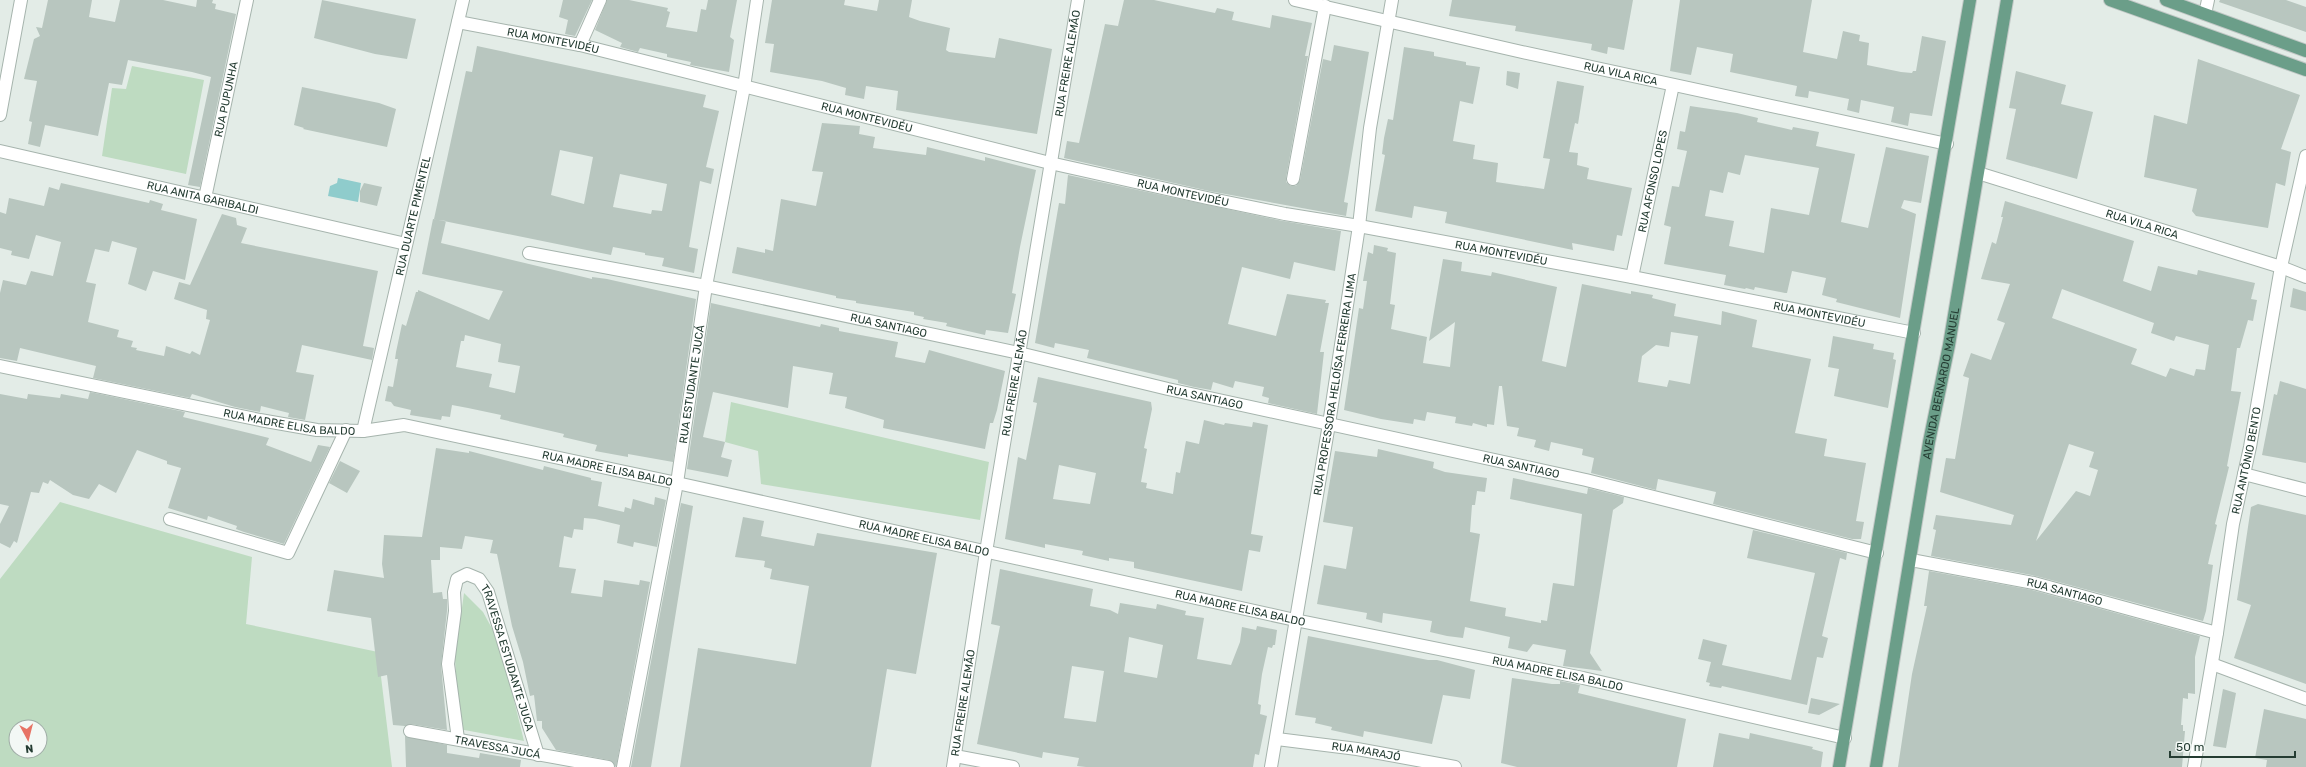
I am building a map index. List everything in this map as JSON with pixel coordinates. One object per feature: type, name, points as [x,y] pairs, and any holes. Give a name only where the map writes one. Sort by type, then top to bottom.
[{"type":"main road","points":[[1839,767],[1947,144],[1970,0]]},
{"type":"main road","name":"AVENIDA BERNARDO MANUEL","points":[[1876,767],[1911,560],[1929,442],[1949,345],[2008,0]]},
{"type":"main road","points":[[2110,0],[2306,70]]},
{"type":"main road","points":[[2166,0],[2306,51]]},
{"type":"street","points":[[0,116],[21,0]]},
{"type":"street","name":"RUA PUPUNHA","points":[[205,198],[247,0]]},
{"type":"street","name":"RUA DUARTE PIMENTEL","points":[[364,431],[463,0]]},
{"type":"street","points":[[580,44],[600,0]]},
{"type":"street","name":"RUA ESTUDANTE JUCÁ","points":[[623,767],[677,483],[706,286],[744,87],[757,0]]},
{"type":"street","name":"RUA FREIRE ALEMÃO","points":[[954,761],[986,552],[1078,0]]},
{"type":"street","name":"RUA VILA RICA","points":[[1295,0],[1389,20],[1522,52],[1947,144]]},
{"type":"street","name":"RUA PROFESSORA HELOÍSA FERREIRA LIMA","points":[[1272,767],[1295,620],[1329,424],[1359,226],[1370,128],[1392,0]]},
{"type":"street","points":[[2205,14],[2208,0]]},
{"type":"street","points":[[1293,179],[1325,6]]},
{"type":"street","name":"RUA MONTEVIDÉU","points":[[458,22],[580,44],[744,87],[1050,163],[1285,214],[1359,226],[1632,277],[1914,333]]},
{"type":"street","name":"RUA AFONSO LOPES","points":[[1632,277],[1673,85]]},
{"type":"street","name":"RUA ANITA GARIBALDI","points":[[0,151],[406,244]]},
{"type":"street","name":"RUA ANTÔNIO BENTO","points":[[2194,767],[2217,633],[2233,524],[2244,474],[2281,267],[2306,156]]},
{"type":"street","name":"RUA VILA RICA","points":[[1978,173],[2281,267],[2306,277]]},
{"type":"street","name":"RUA SANTIAGO","points":[[529,253],[706,286],[1019,353],[1168,389],[1586,480],[1877,553]]},
{"type":"street","name":"RUA MADRE ELISA BALDO","points":[[0,366],[260,420],[317,430],[364,431],[404,425],[677,483],[1295,620],[1583,678],[1845,738]]},
{"type":"street","points":[[170,519],[288,553],[346,430]]},
{"type":"street","points":[[2244,474],[2306,490]]},
{"type":"street","name":"RUA SANTIAGO","points":[[1911,560],[2034,583],[2217,633]]},
{"type":"street","name":"TRAVESSA ESTUDANTE JUCA","points":[[458,738],[448,664],[455,611],[454,592],[457,579],[467,574],[479,579],[488,592],[538,755]]},
{"type":"street","points":[[2212,664],[2306,699]]},
{"type":"street","name":"TRAVESSA JUCÁ","points":[[410,731],[458,738],[538,755],[608,767]]},
{"type":"street","name":"RUA MARAJÓ","points":[[1277,739],[1357,749],[1455,767]]},
{"type":"street","points":[[954,761],[1013,767]]},
{"type":"green space","points":[[132,66],[204,80],[186,174],[102,156],[112,88],[126,89]]},
{"type":"green space","points":[[731,402],[989,462],[980,520],[761,484],[758,451],[725,442]]},
{"type":"green space","points":[[60,502],[252,557],[246,624],[378,652],[392,767],[0,767],[0,579]]},
{"type":"green space","points":[[464,593],[483,612],[500,643],[524,741],[459,729],[455,658]]},
{"type":"water","points":[[338,178],[361,183],[358,202],[328,196],[330,186],[337,183]]},
{"type":"building","points":[[48,0],[92,0],[89,17],[115,22],[120,0],[163,0],[196,7],[197,0],[213,0],[212,3],[216,4],[215,9],[236,14],[200,187],[188,185],[211,77],[192,72],[128,60],[122,85],[109,83],[98,136],[45,125],[40,147],[28,144],[32,122],[29,121],[37,81],[24,79],[34,39],[40,36],[36,27],[42,28]]},
{"type":"building","points":[[322,0],[416,19],[407,59],[375,54],[314,38]]},
{"type":"building","points":[[563,0],[592,0],[575,36],[565,34],[568,20],[559,17]]},
{"type":"building","points":[[607,0],[629,0],[668,8],[667,11],[670,12],[666,27],[697,32],[701,9],[706,10],[708,0],[737,0],[730,37],[734,40],[729,72],[690,65],[691,62],[667,57],[667,54],[640,48],[638,52],[620,47],[622,43],[595,30]]},
{"type":"building","points":[[772,0],[845,0],[844,5],[877,11],[879,0],[912,0],[909,17],[950,28],[946,50],[949,52],[995,58],[999,38],[1052,49],[1037,134],[896,110],[898,91],[866,86],[864,99],[845,95],[846,88],[822,81],[770,72],[774,44],[765,43]]},
{"type":"building","points":[[1124,0],[1154,0],[1215,13],[1217,8],[1234,12],[1232,20],[1270,28],[1272,15],[1312,23],[1305,56],[1308,56],[1286,178],[1286,182],[1291,186],[1296,186],[1300,180],[1323,59],[1331,61],[1334,45],[1369,52],[1344,202],[1348,203],[1346,216],[1209,191],[1064,158],[1067,141],[1079,143],[1105,24],[1118,26]]},
{"type":"building","points":[[1452,0],[1633,0],[1624,50],[1608,47],[1607,54],[1591,50],[1592,44],[1515,31],[1516,26],[1449,16]]},
{"type":"building","points":[[1680,0],[1812,0],[1803,52],[1837,59],[1843,31],[1860,35],[1859,41],[1869,43],[1867,65],[1901,72],[1912,73],[1913,71],[1916,71],[1922,36],[1946,41],[1932,116],[1910,113],[1908,126],[1891,122],[1894,107],[1861,100],[1859,113],[1847,110],[1849,99],[1809,91],[1808,98],[1795,96],[1797,86],[1730,72],[1733,54],[1697,47],[1691,75],[1670,71]]},
{"type":"building","points":[[2220,0],[2286,0],[2306,7],[2306,32],[2219,2]]},
{"type":"building","points":[[477,46],[706,95],[703,107],[719,111],[706,167],[714,169],[711,184],[700,181],[689,247],[698,249],[694,273],[662,266],[664,258],[645,255],[645,253],[613,247],[611,255],[434,219],[466,71],[472,72]],"holes":[[[560,150],[593,157],[584,204],[551,195]],[[620,174],[667,184],[662,211],[652,210],[651,214],[613,207]]]},
{"type":"building","points":[[1404,47],[1434,52],[1434,56],[1466,62],[1466,65],[1480,67],[1473,104],[1460,101],[1453,141],[1475,145],[1473,159],[1498,163],[1496,182],[1544,189],[1550,159],[1543,158],[1557,81],[1584,86],[1578,124],[1575,123],[1569,152],[1578,153],[1577,165],[1589,168],[1587,179],[1632,188],[1622,236],[1617,235],[1614,251],[1572,243],[1573,250],[1445,223],[1447,212],[1414,206],[1412,218],[1375,211],[1385,155],[1382,154],[1384,138],[1388,119],[1393,120]]},
{"type":"building","points":[[2198,59],[2300,95],[2281,149],[2291,152],[2285,186],[2276,183],[2268,228],[2196,216],[2192,211],[2197,189],[2144,177],[2154,115],[2187,124]]},
{"type":"building","points":[[1507,71],[1520,73],[1518,89],[1506,85]]},
{"type":"building","points":[[2016,71],[2066,85],[2061,104],[2093,112],[2077,179],[2006,159],[2016,109],[2009,108]]},
{"type":"building","points":[[302,87],[379,103],[396,109],[387,147],[303,129],[304,128],[294,125]]},
{"type":"building","points":[[1690,106],[1737,113],[1758,118],[1757,122],[1792,130],[1793,127],[1819,132],[1816,146],[1855,154],[1841,222],[1868,228],[1886,147],[1929,156],[1921,203],[1904,200],[1901,208],[1916,214],[1900,318],[1836,302],[1837,299],[1822,295],[1826,278],[1792,271],[1787,293],[1785,293],[1755,287],[1754,290],[1724,285],[1726,275],[1664,264],[1671,227],[1664,225],[1672,186],[1679,187],[1687,151],[1677,149],[1680,131],[1685,132]],"holes":[[[1745,155],[1819,168],[1809,215],[1771,208],[1764,253],[1729,246],[1734,221],[1705,216],[1710,190],[1723,193],[1728,172],[1740,175]]]},
{"type":"building","points":[[822,123],[860,126],[859,134],[875,137],[873,148],[926,155],[927,147],[985,161],[985,157],[1036,170],[1012,293],[1016,294],[1008,333],[986,330],[985,335],[946,326],[947,323],[923,319],[924,317],[914,315],[914,312],[856,303],[856,301],[836,298],[836,296],[732,273],[737,247],[765,253],[765,249],[773,251],[781,199],[816,206],[823,172],[812,171]]},
{"type":"building","points":[[1068,175],[1283,221],[1341,231],[1335,271],[1294,262],[1290,279],[1242,267],[1228,324],[1276,336],[1287,294],[1326,300],[1325,303],[1329,303],[1320,352],[1324,352],[1317,414],[1268,403],[1269,398],[1262,396],[1264,387],[1235,381],[1233,388],[1213,382],[1211,390],[1194,387],[1178,383],[1178,380],[1087,358],[1089,350],[1055,343],[1054,348],[1035,343],[1059,203],[1065,204]]},
{"type":"building","points":[[61,183],[149,203],[150,200],[163,204],[161,210],[197,219],[185,280],[153,271],[146,291],[128,284],[137,248],[112,241],[109,252],[95,249],[86,282],[96,284],[88,322],[119,330],[117,337],[133,341],[131,347],[137,348],[136,350],[164,356],[166,346],[190,354],[192,351],[200,355],[210,320],[206,319],[207,310],[174,299],[179,282],[190,285],[222,214],[236,218],[237,225],[247,228],[241,243],[378,271],[363,346],[374,348],[372,360],[302,345],[296,372],[314,375],[305,420],[288,417],[289,413],[261,406],[260,412],[235,407],[192,394],[190,398],[93,378],[96,366],[20,348],[17,361],[0,358],[0,293],[3,280],[26,285],[31,271],[53,276],[61,242],[36,235],[29,259],[11,255],[12,251],[0,248],[0,212],[6,214],[9,198],[44,206],[49,187],[59,190]]},
{"type":"building","points":[[364,183],[382,187],[377,206],[360,202],[360,191]]},
{"type":"building","points":[[2005,201],[2134,241],[2123,281],[2151,291],[2158,266],[2197,275],[2198,270],[2255,283],[2251,299],[2257,300],[2253,321],[2248,320],[2240,348],[2237,348],[2231,391],[2241,392],[2227,466],[2229,467],[2215,524],[2217,525],[2208,564],[2213,565],[2203,621],[2036,576],[1931,556],[1936,530],[1933,529],[1936,515],[2011,525],[2014,515],[1940,492],[1946,458],[1955,459],[1969,378],[1963,376],[1971,353],[1991,360],[2005,323],[1997,320],[2010,284],[1981,279],[1992,242],[1996,244],[2003,217],[2001,217]],"holes":[[[2062,289],[2154,323],[2151,333],[2174,341],[2176,336],[2209,345],[2205,370],[2196,369],[2194,376],[2170,368],[2166,377],[2131,364],[2137,349],[2052,318]],[[2069,444],[2094,452],[2089,467],[2098,470],[2090,496],[2076,491],[2036,541]]]},
{"type":"building","points":[[433,219],[446,221],[441,243],[592,279],[592,277],[607,279],[696,299],[673,462],[628,454],[628,457],[595,451],[597,445],[563,437],[564,434],[500,419],[501,415],[468,408],[452,405],[450,417],[442,416],[441,420],[410,415],[411,410],[394,406],[391,402],[385,401],[388,386],[393,387],[398,359],[395,359],[396,352],[402,324],[406,326],[416,292],[418,292],[418,290],[489,320],[503,291],[422,274]],"holes":[[[465,335],[501,344],[498,362],[520,366],[515,393],[489,387],[492,374],[456,367],[461,341],[464,341]]]},
{"type":"building","points":[[1374,245],[1388,248],[1387,251],[1396,253],[1390,304],[1395,305],[1391,329],[1427,337],[1423,363],[1450,367],[1455,322],[1429,341],[1443,259],[1462,262],[1461,271],[1491,276],[1492,272],[1557,287],[1542,361],[1566,367],[1582,284],[1631,294],[1631,291],[1653,295],[1652,298],[1676,304],[1674,316],[1721,325],[1722,311],[1757,320],[1752,347],[1811,359],[1795,433],[1827,439],[1824,456],[1866,463],[1856,521],[1864,522],[1861,539],[1852,539],[1713,504],[1716,492],[1658,479],[1656,490],[1591,473],[1594,458],[1582,455],[1583,449],[1551,442],[1549,451],[1534,447],[1536,440],[1517,436],[1519,428],[1507,426],[1502,386],[1499,386],[1494,425],[1487,424],[1487,427],[1473,423],[1472,426],[1455,423],[1456,417],[1427,412],[1425,421],[1414,419],[1413,424],[1381,419],[1344,410],[1359,308],[1363,309],[1367,281],[1363,281],[1368,252],[1373,254]],"holes":[[[1671,332],[1698,336],[1690,384],[1669,380],[1667,387],[1638,382],[1642,356],[1656,345],[1669,347]]]},
{"type":"building","points":[[2293,288],[2306,292],[2306,311],[2290,307]]},
{"type":"building","points":[[711,303],[820,327],[821,324],[839,328],[839,331],[898,342],[895,357],[925,363],[929,350],[1005,371],[997,410],[993,423],[990,423],[985,449],[883,428],[884,420],[845,408],[847,397],[829,394],[833,373],[793,366],[788,408],[713,392],[703,437],[725,442],[721,457],[732,460],[728,477],[687,469]]},
{"type":"building","points":[[1833,336],[1874,344],[1873,349],[1894,353],[1893,359],[1896,360],[1888,408],[1834,396],[1839,369],[1828,367]]},
{"type":"building","points":[[1038,377],[1151,402],[1152,409],[1144,448],[1147,449],[1141,482],[1147,483],[1146,488],[1173,494],[1176,472],[1180,473],[1186,441],[1199,444],[1204,420],[1224,425],[1225,423],[1252,427],[1253,422],[1268,425],[1251,534],[1263,536],[1260,552],[1249,550],[1242,591],[1134,568],[1134,562],[1109,558],[1109,561],[1082,555],[1083,551],[1045,544],[1045,548],[1005,539],[1018,457],[1026,460],[1037,403],[1033,402]],"holes":[[[1059,465],[1096,473],[1090,504],[1053,499]]]},
{"type":"building","points":[[2280,381],[2306,389],[2306,463],[2262,455],[2274,394],[2277,395]]},
{"type":"building","points":[[90,392],[185,412],[183,417],[269,438],[266,445],[311,462],[318,445],[330,447],[284,544],[244,532],[236,529],[237,526],[208,516],[207,520],[168,508],[181,468],[167,464],[167,461],[137,450],[116,493],[99,484],[89,499],[73,495],[50,480],[48,484],[43,482],[39,493],[31,492],[17,543],[14,541],[10,548],[0,543],[0,524],[9,506],[0,504],[0,394],[27,399],[28,394],[60,398],[61,394],[88,399]]},
{"type":"building","points":[[436,448],[469,453],[469,451],[543,470],[544,466],[591,478],[591,480],[602,482],[598,506],[624,512],[625,507],[631,509],[633,499],[654,505],[655,497],[666,500],[657,547],[634,542],[633,547],[617,543],[620,525],[595,519],[584,518],[583,530],[574,529],[572,538],[564,536],[559,567],[576,569],[571,593],[602,597],[604,580],[639,585],[640,580],[650,582],[616,767],[609,760],[556,750],[542,728],[542,721],[537,721],[534,695],[530,696],[523,662],[512,626],[497,554],[490,553],[493,540],[465,536],[462,549],[440,547],[440,560],[431,560],[433,593],[442,592],[443,599],[447,599],[441,665],[447,730],[411,724],[405,726],[393,725],[387,675],[378,677],[371,618],[327,611],[334,570],[384,578],[382,564],[384,535],[422,537]]},
{"type":"building","points":[[1378,449],[1434,462],[1433,468],[1445,472],[1487,478],[1485,492],[1477,491],[1475,505],[1472,505],[1470,532],[1480,534],[1470,601],[1506,608],[1505,616],[1541,623],[1541,620],[1547,621],[1553,583],[1574,586],[1582,514],[1510,499],[1513,478],[1587,494],[1588,488],[1624,497],[1623,503],[1613,510],[1590,653],[1602,671],[1563,666],[1566,650],[1533,644],[1527,652],[1508,648],[1510,637],[1465,627],[1463,638],[1447,636],[1430,632],[1432,621],[1383,613],[1382,623],[1366,619],[1367,613],[1317,604],[1324,565],[1346,569],[1353,527],[1323,522],[1335,451],[1377,457]]},
{"type":"building","points":[[340,461],[360,471],[347,493],[329,483]]},
{"type":"building","points":[[681,503],[693,506],[651,767],[631,767]]},
{"type":"building","points":[[2258,504],[2306,515],[2306,684],[2234,658],[2251,605],[2237,600],[2251,507]]},
{"type":"building","points":[[743,517],[764,521],[761,536],[814,546],[817,533],[937,553],[916,674],[887,669],[871,767],[680,767],[698,648],[796,664],[809,586],[770,579],[772,569],[764,567],[765,561],[735,557]]},
{"type":"building","points":[[1753,530],[1847,553],[1846,560],[1840,558],[1822,636],[1828,638],[1823,658],[1817,657],[1807,705],[1722,686],[1721,688],[1709,686],[1710,683],[1706,682],[1711,662],[1698,659],[1703,639],[1727,645],[1722,665],[1791,680],[1815,573],[1747,558]]},
{"type":"building","points":[[1000,569],[1093,589],[1090,606],[1110,610],[1118,614],[1120,603],[1156,609],[1157,604],[1186,611],[1185,615],[1204,618],[1197,659],[1231,665],[1240,642],[1242,627],[1256,630],[1257,626],[1277,630],[1275,645],[1273,645],[1272,648],[1268,647],[1262,674],[1258,704],[1261,705],[1260,714],[1267,716],[1259,755],[1255,754],[1253,767],[1086,767],[1077,766],[1079,758],[1043,752],[1042,758],[977,744],[1000,626],[991,624]],"holes":[[[1129,637],[1163,645],[1157,678],[1124,672]],[[1072,666],[1104,671],[1096,722],[1064,718]]]},
{"type":"building","points":[[1929,571],[2032,590],[2200,636],[2195,657],[2195,694],[2188,693],[2188,699],[2183,698],[2181,725],[2183,725],[2183,731],[2185,731],[2182,767],[1898,767],[1912,674],[1927,606],[1924,606]]},
{"type":"building","points":[[1308,636],[1428,660],[1437,660],[1475,670],[1470,699],[1443,695],[1432,744],[1364,731],[1363,737],[1331,730],[1332,727],[1315,723],[1316,718],[1295,715]]},
{"type":"building","points":[[1512,678],[1552,684],[1560,684],[1560,681],[1580,685],[1578,693],[1686,719],[1677,767],[1517,767],[1501,763]]},
{"type":"building","points":[[2223,689],[2236,693],[2226,748],[2213,746]]},
{"type":"building","points":[[1811,698],[1840,704],[1819,715],[1808,713]]},
{"type":"building","points":[[2264,709],[2306,719],[2306,767],[2266,767],[2267,760],[2255,758]]},
{"type":"building","points":[[1719,733],[1749,739],[1750,733],[1813,747],[1812,749],[1823,752],[1821,767],[1713,767]]},
{"type":"building","points":[[405,736],[447,745],[447,753],[479,758],[480,753],[521,760],[520,767],[406,767]]}]
